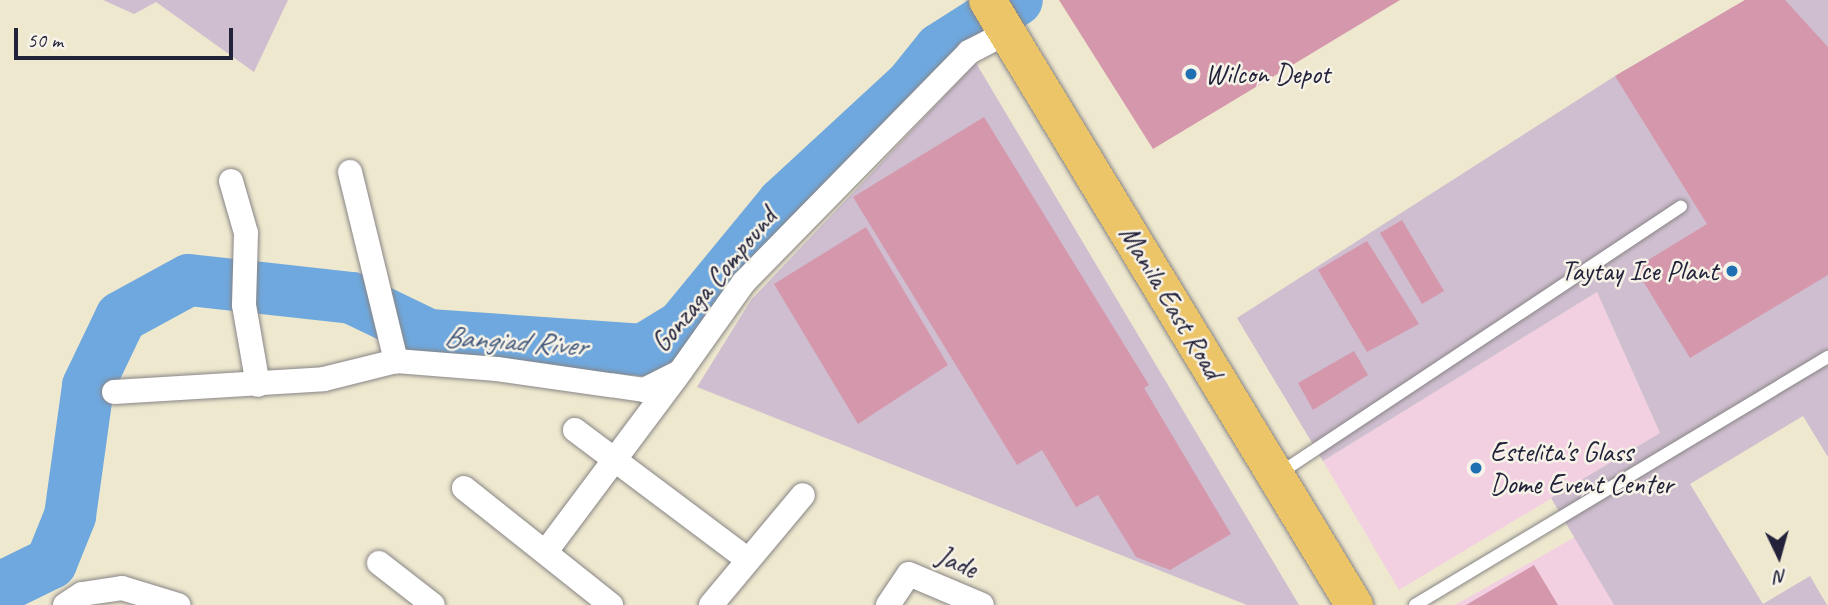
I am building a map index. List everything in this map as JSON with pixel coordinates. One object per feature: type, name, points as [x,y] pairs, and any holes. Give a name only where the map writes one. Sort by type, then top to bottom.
[{"type":"main road","name":"Manila East Road","points":[[996,16],[1354,605]]},
{"type":"street","name":"Gonzaga Compound","points":[[114,392],[324,379],[396,361],[498,369],[644,390],[680,372],[744,282],[969,52],[996,16]]},
{"type":"street","points":[[349,172],[396,361]]},
{"type":"street","points":[[231,181],[246,233],[244,305],[258,385]]},
{"type":"street","points":[[547,550],[680,372]]},
{"type":"street","points":[[575,430],[748,560]]},
{"type":"street","points":[[464,488],[547,550],[611,605]]},
{"type":"street","points":[[711,605],[803,495]]},
{"type":"street","points":[[379,563],[433,605]]},
{"type":"street","name":"Jade","points":[[888,605],[909,574],[982,605]]},
{"type":"street","points":[[65,605],[82,594],[122,588],[178,605]]},
{"type":"lane","points":[[1277,475],[1681,207]]},
{"type":"lane","points":[[1415,605],[1828,357]]},
{"type":"shaded area","points":[[103,0],[288,0],[254,72],[156,2],[134,14]]},
{"type":"shaded area","points":[[1745,0],[1828,0],[1828,457],[1803,416],[1690,484],[1763,604],[1810,576],[1827,605],[1614,605],[1551,498],[1660,433],[1597,292],[1323,461],[1237,318],[1615,76]]},
{"type":"shaded area","points":[[976,63],[1299,605],[1247,605],[697,387],[751,300]]},
{"type":"shaded area","name":"Estelita's Glass Dome Event Center","points":[[1597,292],[1660,433],[1399,590],[1323,461]]},
{"type":"shaded area","points":[[1575,537],[1614,605],[1455,605]]},
{"type":"building","name":"Wilcon Depot","points":[[1059,0],[1400,0],[1153,149]]},
{"type":"building","points":[[1745,0],[1785,0],[1828,47],[1828,275],[1690,358],[1635,268],[1707,224],[1615,76]]},
{"type":"building","points":[[984,117],[1149,385],[1144,388],[1231,534],[1170,570],[1136,557],[1098,495],[1076,507],[1042,450],[1017,465],[853,197]]},
{"type":"building","points":[[1402,220],[1444,291],[1422,304],[1380,233]]},
{"type":"building","points":[[866,227],[948,365],[858,424],[774,284]]},
{"type":"building","points":[[1367,241],[1419,324],[1367,352],[1318,270]]},
{"type":"building","points":[[1354,351],[1368,375],[1313,410],[1298,383]]},
{"type":"building","points":[[1534,565],[1558,605],[1466,605]]},
{"type":"waterway","name":"Bangiad River","points":[[0,588],[51,563],[70,516],[88,386],[121,317],[189,280],[352,298],[429,335],[643,350],[682,326],[783,203],[911,85],[940,49],[1017,0]]},
{"type":"place","name":"Wilcon Depot","points":[[1191,74]]},
{"type":"place","name":"Taytay Ice Plant","points":[[1732,271]]},
{"type":"place","name":"Estelita's Glass Dome Event Center","points":[[1476,468]]}]
